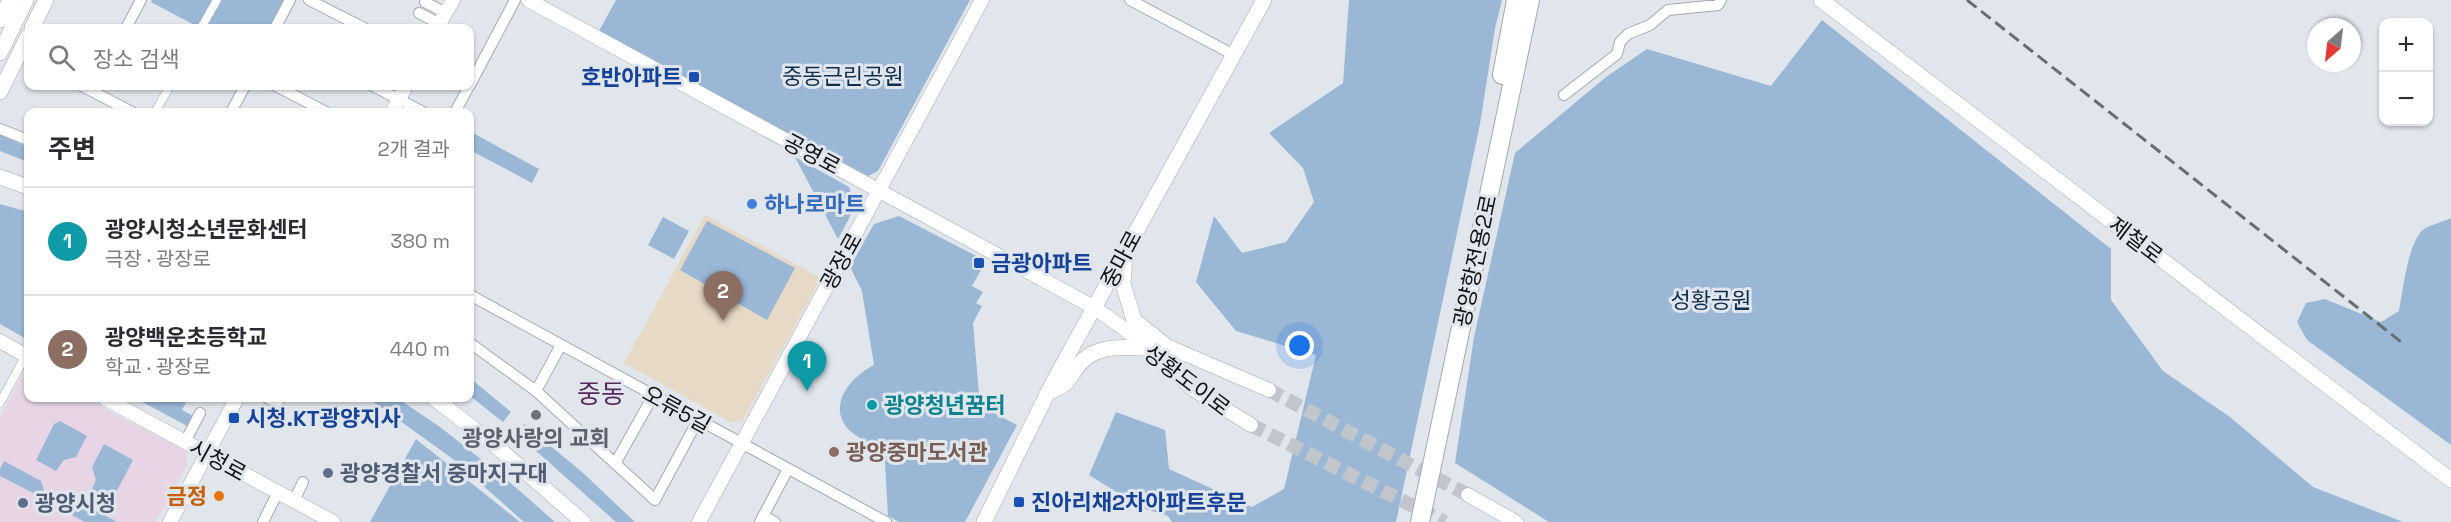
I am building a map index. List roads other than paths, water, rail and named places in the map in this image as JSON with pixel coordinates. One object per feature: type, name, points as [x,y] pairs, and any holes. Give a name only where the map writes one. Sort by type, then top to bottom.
[{"type":"highway","name":"광양항전용2로","points":[[1407,522],[1492,129],[1516,0]]},
{"type":"highway","name":"광양항전용2로","points":[[1420,522],[1530,0]]},
{"type":"main road","points":[[0,20],[10,0]]},
{"type":"main road","points":[[0,53],[26,0]]},
{"type":"main road","points":[[34,24],[46,0]]},
{"type":"main road","name":"중마로","points":[[984,522],[1048,392],[1264,0]]},
{"type":"main road","name":"제철로","points":[[1821,0],[2451,480]]},
{"type":"main road","points":[[0,92],[24,54]]},
{"type":"main road","points":[[0,177],[24,186]]},
{"type":"main road","points":[[1125,253],[1123,284],[1134,320],[1164,344]]},
{"type":"main road","points":[[1048,392],[1066,385],[1080,363],[1102,349],[1143,348]]},
{"type":"main road","points":[[439,402],[497,447],[583,522]]},
{"type":"street","points":[[128,24],[141,0]]},
{"type":"street","points":[[203,24],[217,0]]},
{"type":"street","points":[[277,24],[290,0]]},
{"type":"street","points":[[309,0],[356,24]]},
{"type":"street","points":[[441,22],[453,0]]},
{"type":"street","points":[[474,76],[515,0]]},
{"type":"street","name":"공영로","points":[[528,0],[1095,308]]},
{"type":"street","name":"광장로","points":[[699,522],[982,0]]},
{"type":"street","points":[[1130,0],[1234,55]]},
{"type":"street","points":[[1564,95],[1617,54],[1620,42],[1628,34],[1650,25],[1668,9],[1707,8],[1718,5],[1721,0]]},
{"type":"street","points":[[425,2],[441,22]]},
{"type":"street","points":[[419,13],[441,22]]},
{"type":"street","points":[[95,90],[125,108]]},
{"type":"street","points":[[157,108],[168,90]]},
{"type":"street","points":[[233,108],[243,90]]},
{"type":"street","points":[[284,90],[318,108]]},
{"type":"street","points":[[381,90],[416,108]]},
{"type":"street","points":[[394,108],[404,90]]},
{"type":"street","points":[[457,108],[466,90]]},
{"type":"street","points":[[0,129],[24,138]]},
{"type":"street","name":"오류5길","points":[[474,297],[886,522]]},
{"type":"street","name":"성황도이로","points":[[1095,308],[1126,331],[1191,388],[1251,425]]},
{"type":"street","name":"성황도이로","points":[[1126,331],[1164,344],[1269,390]]},
{"type":"street","points":[[0,341],[24,354]]},
{"type":"street","points":[[536,391],[561,345]]},
{"type":"street","points":[[474,346],[536,391],[655,500],[698,420]]},
{"type":"street","points":[[0,403],[24,361]]},
{"type":"street","points":[[616,462],[653,396]]},
{"type":"street","name":"시청로","points":[[111,402],[333,522]]},
{"type":"street","points":[[170,522],[235,402]]},
{"type":"street","points":[[274,402],[278,404]]},
{"type":"street","points":[[185,442],[200,413]]},
{"type":"street","points":[[775,522],[761,519],[788,469]]},
{"type":"street","points":[[294,501],[303,482]]},
{"type":"street","points":[[263,522],[278,492]]},
{"type":"street","points":[[1468,495],[1516,522]]},
{"type":"tunnel","points":[[1269,390],[1468,495]]},
{"type":"tunnel","points":[[1251,425],[1445,522]]},
{"type":"railway","points":[[1967,0],[2405,345]]},
{"type":"place","name":"호반아파트","points":[[694,77]]},
{"type":"place","name":"하나로마트","points":[[752,204]]},
{"type":"place","name":"금광아파트","points":[[979,263]]},
{"type":"place","name":"광양백운초등학교","points":[[723,321]]},
{"type":"place","name":"광양시청소년문화센터","points":[[807,391]]},
{"type":"place","name":"광양청년꿈터","points":[[872,405]]},
{"type":"place","name":"광양사랑의 교회","points":[[536,415]]},
{"type":"place","name":"시청.KT광양지사","points":[[234,418]]},
{"type":"place","name":"광양중마도서관","points":[[834,452]]},
{"type":"place","name":"광양경찰서 중마지구대","points":[[328,473]]},
{"type":"place","name":"금정","points":[[219,496]]},
{"type":"place","name":"진아리채2차아파트후문","points":[[1019,502]]},
{"type":"place","name":"광양시청","points":[[23,503]]},
{"type":"district","name":"중동","points":[[601,394]]},
{"type":"park label","name":"중동근린공원","points":[[843,76]]},
{"type":"park label","name":"성황공원","points":[[1711,300]]}]
